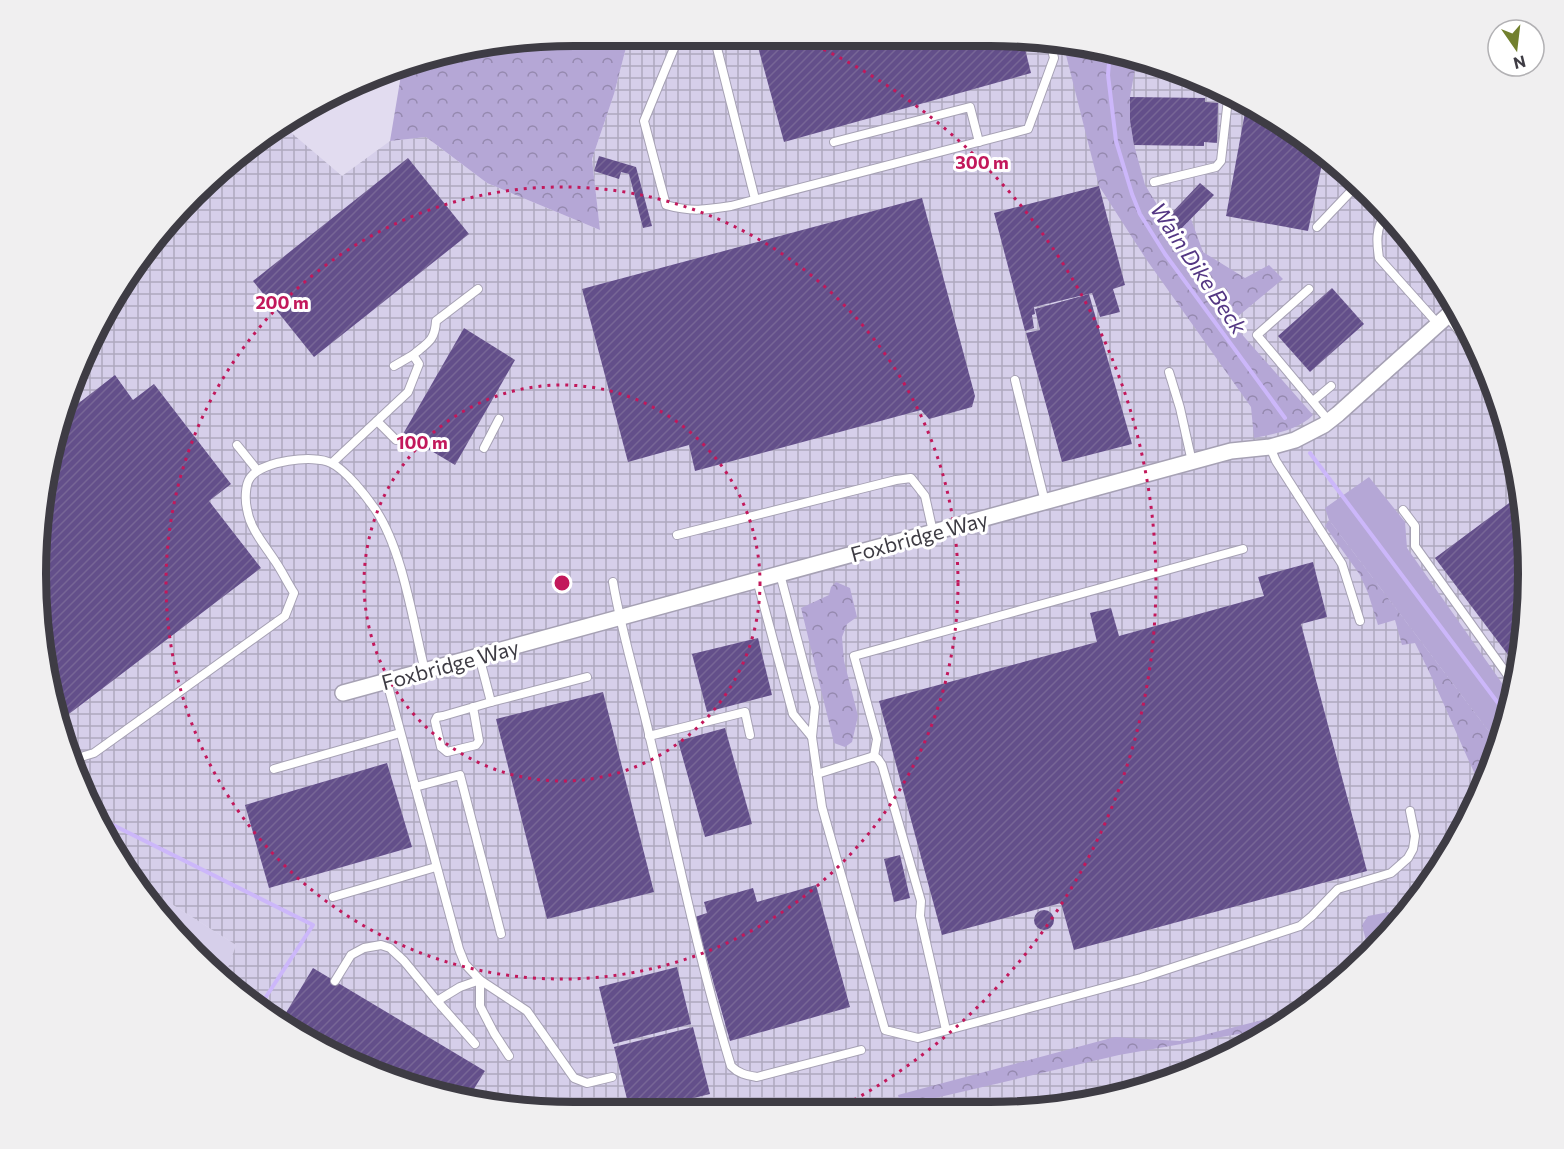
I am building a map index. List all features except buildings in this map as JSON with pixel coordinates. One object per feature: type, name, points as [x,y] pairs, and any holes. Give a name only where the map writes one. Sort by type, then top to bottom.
[{"type":"street","name":"Foxbridge Way","points":[[343,693],[1231,451],[1270,447],[1295,440],[1329,421],[1447,316]]},
{"type":"lane","points":[[675,46],[644,121],[666,205],[684,210],[705,210],[730,206],[1028,129],[1054,58],[1052,50]]},
{"type":"lane","points":[[717,46],[755,199]]},
{"type":"lane","points":[[1154,182],[1216,167],[1221,161],[1228,103]]},
{"type":"lane","points":[[834,142],[970,107],[979,142]]},
{"type":"lane","points":[[1317,227],[1352,191]]},
{"type":"lane","points":[[1381,220],[1377,246],[1379,258],[1447,316]]},
{"type":"lane","points":[[394,366],[429,342],[435,333],[436,321],[478,289]]},
{"type":"lane","points":[[1309,289],[1257,335],[1329,421]]},
{"type":"lane","points":[[332,463],[408,392],[419,363],[413,355]]},
{"type":"lane","points":[[1169,372],[1192,462]]},
{"type":"lane","points":[[1015,380],[1045,501]]},
{"type":"lane","points":[[1313,402],[1331,386]]},
{"type":"lane","points":[[484,448],[498,420]]},
{"type":"lane","points":[[377,422],[396,440]]},
{"type":"lane","points":[[237,445],[257,470]]},
{"type":"lane","points":[[1270,447],[1276,461],[1342,564],[1360,621]]},
{"type":"lane","points":[[80,757],[94,753],[285,616],[294,592],[250,525],[246,508],[248,479],[257,470],[278,463],[318,459],[332,463],[358,487],[376,511],[397,556],[424,671]]},
{"type":"lane","points":[[677,535],[911,478],[925,496],[933,532]]},
{"type":"lane","points":[[1403,510],[1415,526],[1415,546],[1508,675]]},
{"type":"lane","points":[[874,756],[877,739],[854,656],[1243,549]]},
{"type":"lane","points":[[780,574],[815,707],[812,737],[822,807],[885,1030],[918,1038],[1141,978],[1300,926],[1338,889],[1391,873],[1408,858],[1416,836],[1410,811]]},
{"type":"lane","points":[[757,580],[793,714],[812,737]]},
{"type":"lane","points":[[613,582],[619,618],[679,866],[731,1066],[744,1075],[757,1077],[861,1050]]},
{"type":"lane","points":[[479,656],[491,702]]},
{"type":"lane","points":[[472,707],[479,741],[476,745],[447,752],[443,750],[435,721],[437,717],[472,707],[588,677]]},
{"type":"lane","points":[[387,682],[436,867],[465,964],[480,980],[527,1011],[574,1078],[586,1083],[612,1077]]},
{"type":"lane","points":[[649,736],[744,712],[750,735]]},
{"type":"lane","points":[[274,769],[400,733]]},
{"type":"lane","points":[[817,774],[874,756]]},
{"type":"lane","points":[[874,756],[882,765],[921,901],[920,916],[946,1030]]},
{"type":"lane","points":[[415,787],[460,775],[501,934]]},
{"type":"lane","points":[[333,897],[436,867]]},
{"type":"lane","points":[[335,981],[351,955],[364,948],[381,945],[390,948],[404,961],[475,1044]]},
{"type":"lane","points":[[437,1001],[460,987],[480,980]]},
{"type":"lane","points":[[480,980],[480,1006],[509,1056]]},
{"type":"shaded area","points":[[626,46],[990,46],[1058,51],[1093,57],[1126,64],[1192,87],[1254,117],[1283,135],[1338,178],[1363,201],[1408,253],[1429,281],[1463,341],[1477,372],[1500,438],[1513,506],[1516,540],[1518,574],[1513,643],[1500,711],[1489,744],[1477,777],[1447,838],[1429,868],[1386,923],[1363,948],[1311,993],[1254,1032],[1192,1062],[1126,1085],[1058,1098],[990,1102],[540,1101],[506,1098],[438,1085],[372,1062],[310,1032],[281,1014],[227,972],[236,945],[153,892],[117,838],[87,777],[64,711],[51,643],[48,609],[46,574],[51,506],[64,438],[87,372],[117,310],[156,253],[201,201],[253,156],[288,130],[342,176],[390,141],[426,137],[487,183],[600,230],[592,159],[614,94]]},
{"type":"shaded area","points":[[153,892],[236,945],[227,972],[201,948]]},
{"type":"green space","points":[[574,46],[626,46],[614,94],[592,159],[600,230],[487,183],[426,137],[390,141],[401,77],[438,64],[506,51]]},
{"type":"green space","points":[[1065,52],[1135,67],[1130,97],[1130,121],[1134,145],[1145,185],[1166,219],[1179,231],[1191,219],[1203,252],[1245,278],[1269,265],[1283,279],[1231,322],[1313,415],[1285,431],[1254,438],[1251,407],[1146,259],[1099,186]]},
{"type":"green space","points":[[1369,477],[1405,522],[1407,548],[1505,687],[1492,735],[1329,520],[1325,508]]},
{"type":"green space","points":[[1329,520],[1492,735],[1477,778],[1415,643],[1402,645],[1395,620],[1378,625],[1360,575],[1325,526]]},
{"type":"green space","points":[[836,582],[850,588],[857,617],[847,624],[842,637],[844,661],[858,716],[852,742],[845,747],[834,743],[801,608],[829,595],[831,587]]},
{"type":"green space","points":[[1389,912],[1391,917],[1367,944],[1362,925],[1368,916]]},
{"type":"green space","points":[[1281,1015],[1256,1031],[1119,1055],[918,1102],[900,1102],[898,1095],[1115,1037],[1180,1041]]},
{"type":"waterway","name":"Wain Dike Beck","points":[[1109,60],[1108,75],[1116,141],[1140,214],[1165,254],[1285,418]]},
{"type":"waterway","name":"Wain Dike Beck","points":[[1310,453],[1501,707]]},
{"type":"waterway","points":[[109,823],[313,925],[263,1001]]}]
